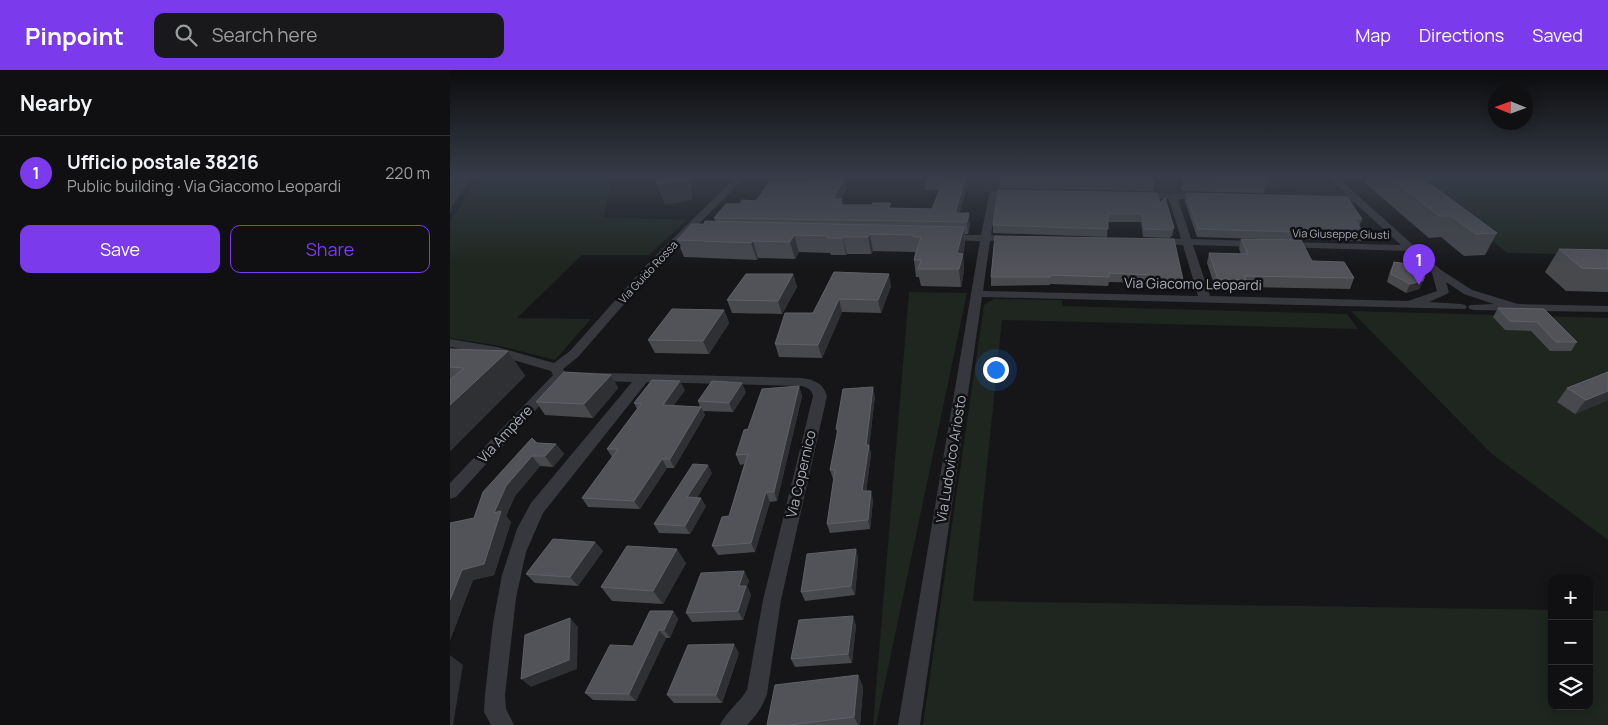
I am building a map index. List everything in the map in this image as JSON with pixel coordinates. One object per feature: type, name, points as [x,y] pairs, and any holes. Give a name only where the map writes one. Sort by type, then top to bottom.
[{"type":"street","name":"Via Guido Rossa","points":[[558,372],[656,262],[711,207]]},
{"type":"street","name":"Via Ludovico Ariosto","points":[[909,725],[991,207]]},
{"type":"street","points":[[1175,207],[1205,299]]},
{"type":"street","points":[[1364,207],[1437,272],[1480,301],[1478,306],[1474,308]]},
{"type":"street","points":[[937,237],[1005,238]]},
{"type":"street","name":"Via Giuseppe Giusti","points":[[1148,241],[1410,248]]},
{"type":"street","points":[[1437,272],[1443,292]]},
{"type":"street","name":"Via Giacomo Leopardi","points":[[1408,304],[1434,298],[1450,289],[1468,292],[1517,308]]},
{"type":"street","name":"Via Giacomo Leopardi","points":[[1443,292],[1444,298],[1461,306]]},
{"type":"street","name":"Via Giacomo Leopardi","points":[[977,294],[1408,304],[1474,308],[1608,309]]},
{"type":"street","name":"Via Copernico","points":[[450,343],[497,352],[558,372],[643,378],[802,382],[813,384],[818,389],[820,396],[772,600],[757,694],[747,710],[731,725]]},
{"type":"street","name":"Via Ampère","points":[[450,493],[558,372]]},
{"type":"street","points":[[503,725],[495,712],[495,695],[510,573],[528,521],[536,508],[643,378]]},
{"type":"shaded area","points":[[460,207],[606,207],[604,217],[687,220],[649,255],[582,255],[517,318],[591,319],[555,360],[500,346],[450,338],[450,221]]},
{"type":"shaded area","points":[[1446,207],[1608,207],[1608,255],[1508,253]]},
{"type":"shaded area","points":[[909,292],[967,293],[876,725],[873,725]]},
{"type":"shaded area","points":[[994,299],[1062,300],[1062,306],[1347,314],[1358,329],[1002,320],[973,601],[1548,610],[1548,710],[1593,710],[1593,610],[1608,611],[1608,725],[923,725],[984,305]]},
{"type":"shaded area","points":[[1351,311],[1608,318],[1608,540],[1492,454]]},
{"type":"building","points":[[724,207],[889,207],[888,208],[932,209],[933,207],[957,207],[955,213],[969,213],[967,222],[714,218]]},
{"type":"building","points":[[996,207],[1168,207],[1174,228],[1171,228],[1172,230],[1144,229],[1142,214],[1108,214],[1108,229],[993,225]]},
{"type":"building","points":[[1191,207],[1354,207],[1362,219],[1353,218],[1364,233],[1295,232],[1198,229]]},
{"type":"building","points":[[1427,207],[1461,207],[1497,233],[1476,234],[1451,216],[1439,216]]},
{"type":"building","points":[[705,221],[964,227],[957,253],[963,254],[959,269],[918,269],[921,260],[914,260],[921,237],[913,237],[914,235],[870,234],[868,237],[827,238],[828,236],[794,235],[790,242],[753,241],[751,243],[677,240],[692,224],[704,224]]},
{"type":"building","points":[[995,236],[1174,239],[1183,280],[1155,279],[1154,275],[1109,273],[1109,277],[1050,275],[1050,277],[991,277]]},
{"type":"building","points":[[1241,239],[1301,240],[1312,261],[1344,262],[1354,278],[1244,276],[1246,280],[1218,279],[1209,253],[1248,254]]},
{"type":"building","points":[[1559,249],[1608,250],[1608,269],[1582,268]]},
{"type":"building","points":[[1394,262],[1428,267],[1423,281],[1410,284],[1391,274]]},
{"type":"building","points":[[834,272],[889,274],[878,300],[839,299],[818,345],[775,344],[785,313],[813,313]]},
{"type":"building","points":[[746,274],[793,274],[778,301],[727,300]]},
{"type":"building","points":[[1498,308],[1544,309],[1577,342],[1556,342],[1537,322],[1510,321]]},
{"type":"building","points":[[672,309],[724,310],[703,341],[648,340]]},
{"type":"building","points":[[450,349],[508,351],[450,405],[450,380],[464,368],[450,367]]},
{"type":"building","points":[[564,372],[611,375],[584,404],[536,402]]},
{"type":"building","points":[[1608,372],[1608,391],[1586,400],[1567,388]]},
{"type":"building","points":[[652,380],[680,381],[663,405],[701,407],[670,459],[662,459],[634,501],[582,498],[618,449],[607,449],[641,404],[634,403]]},
{"type":"building","points":[[712,381],[742,383],[729,403],[698,401]]},
{"type":"building","points":[[799,386],[774,492],[766,492],[751,543],[712,546],[722,517],[729,516],[748,454],[736,455],[744,430],[748,429],[762,389]]},
{"type":"building","points":[[873,387],[866,445],[869,445],[862,491],[871,491],[868,520],[827,524],[835,470],[830,470],[843,389]]},
{"type":"building","points":[[532,438],[537,443],[556,444],[545,456],[532,456],[506,486],[494,513],[501,511],[484,564],[462,570],[450,600],[450,523],[474,518],[483,492]]},
{"type":"building","points":[[693,464],[708,465],[687,497],[701,498],[685,526],[654,524]]},
{"type":"building","points":[[553,539],[595,542],[570,577],[526,574]]},
{"type":"building","points":[[627,546],[677,549],[653,591],[601,587]]},
{"type":"building","points":[[856,549],[851,586],[801,592],[807,554]]},
{"type":"building","points":[[744,571],[739,586],[746,586],[738,611],[686,613],[701,573]]},
{"type":"building","points":[[650,611],[673,611],[664,630],[659,630],[629,694],[585,693],[610,645],[633,646]]},
{"type":"building","points":[[853,616],[848,654],[791,659],[799,620]]},
{"type":"building","points":[[570,618],[569,660],[521,679],[525,635]]},
{"type":"building","points":[[734,644],[716,695],[667,695],[688,645]]},
{"type":"building","points":[[858,675],[854,717],[789,725],[767,725],[775,685]]},
{"type":"place","name":"Ufficio postale 38216","points":[[1419,285]]}]
